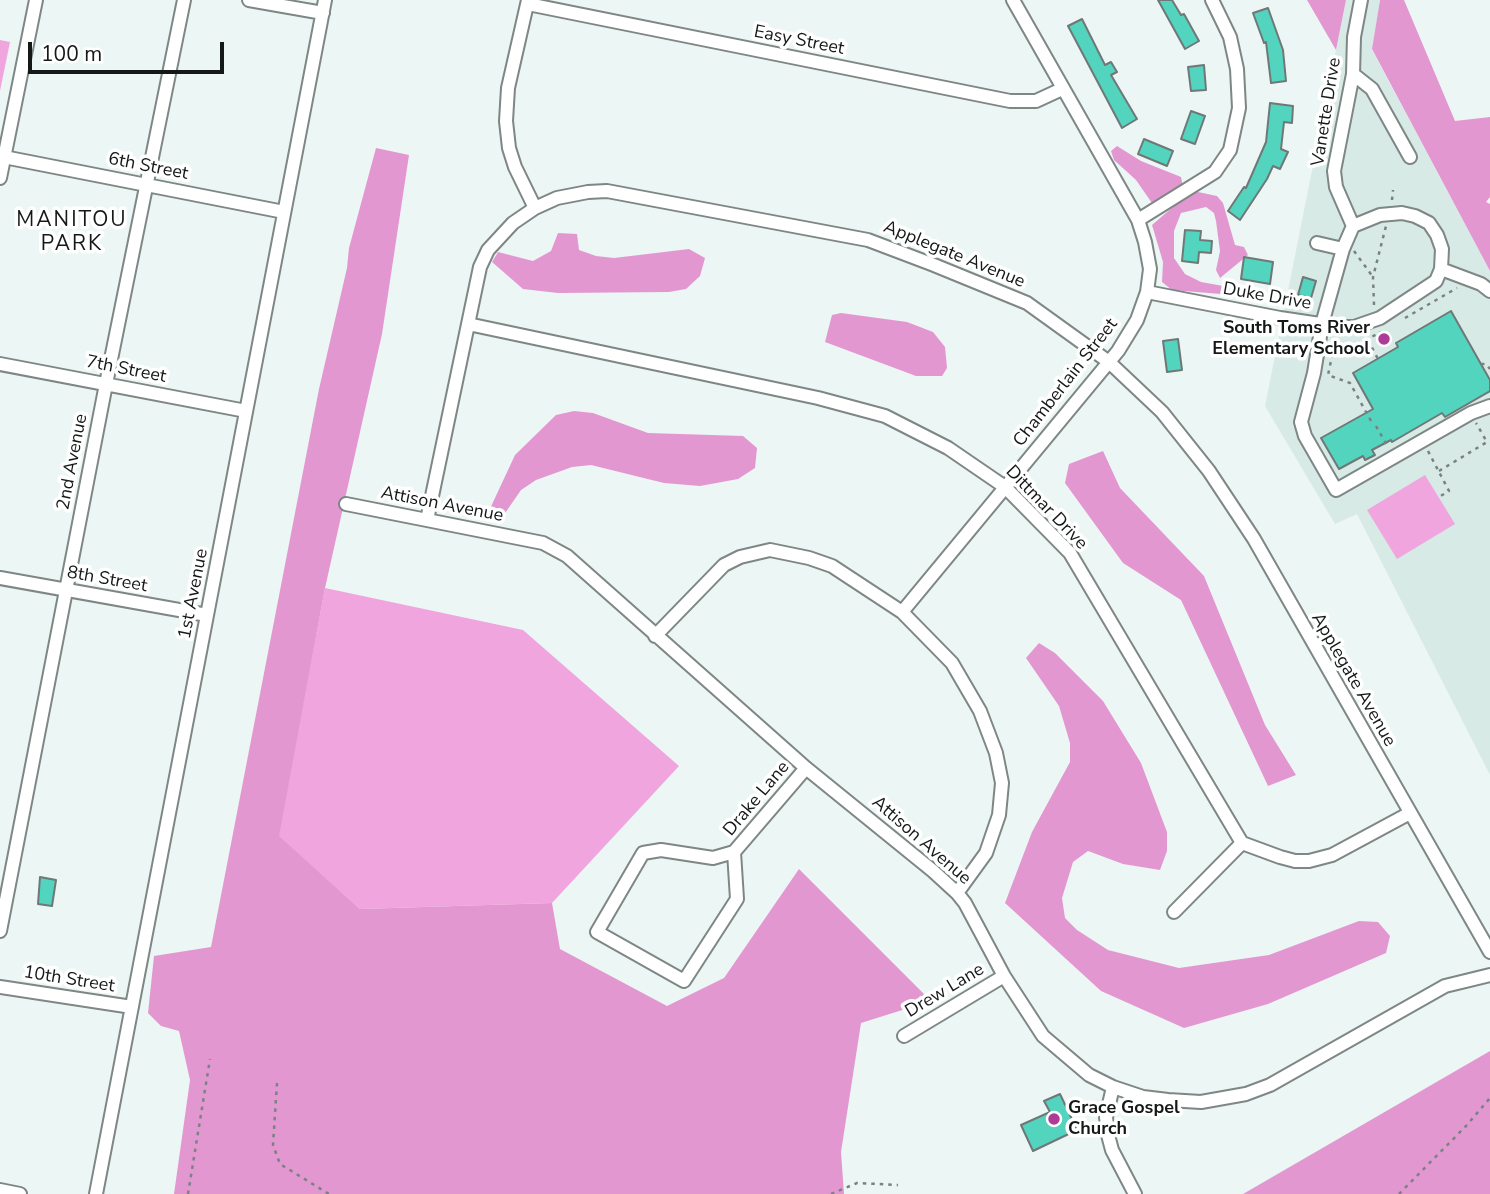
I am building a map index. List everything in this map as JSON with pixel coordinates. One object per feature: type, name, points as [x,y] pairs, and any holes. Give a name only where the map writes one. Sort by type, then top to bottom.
[{"type":"street","points":[[0,178],[36,0]]},
{"type":"street","name":"2nd Avenue","points":[[0,931],[184,0]]},
{"type":"street","points":[[250,0],[324,7]]},
{"type":"street","name":"Chamberlain Street","points":[[902,612],[1109,362],[1137,320],[1147,292],[1150,269],[1138,220],[1013,0]]},
{"type":"street","points":[[1138,220],[1215,172],[1230,150],[1239,108],[1237,69],[1230,37],[1212,0]]},
{"type":"street","name":"Vanette Drive","points":[[1353,226],[1336,187],[1334,171],[1353,74],[1354,37],[1361,0]]},
{"type":"street","points":[[528,2],[508,88],[506,121],[514,167],[535,208]]},
{"type":"street","name":"Easy Street","points":[[528,2],[1010,101],[1036,101],[1062,89]]},
{"type":"street","name":"1st Avenue","points":[[96,1194],[324,7]]},
{"type":"street","points":[[1353,74],[1372,89],[1410,157]]},
{"type":"street","name":"6th Street","points":[[4,157],[285,212]]},
{"type":"street","name":"Applegate Avenue","points":[[427,520],[480,267],[488,250],[513,223],[535,208],[557,198],[607,191],[868,240],[1027,303],[1109,362],[1162,412],[1209,471],[1254,539],[1490,952]]},
{"type":"street","points":[[1490,291],[1481,284],[1441,269],[1442,249],[1437,235],[1429,223],[1415,216],[1389,213],[1353,226],[1348,249],[1322,324],[1314,373],[1301,422],[1305,436],[1336,490],[1490,406]]},
{"type":"street","points":[[1317,243],[1348,249]]},
{"type":"street","name":"Duke Drive","points":[[1147,292],[1280,318],[1354,327],[1380,318],[1430,286],[1436,281],[1441,269]]},
{"type":"street","name":"Dittmar Drive","points":[[468,324],[818,398],[885,416],[948,448],[1005,487],[1070,553],[1242,843]]},
{"type":"street","name":"7th Street","points":[[0,364],[246,411]]},
{"type":"street","name":"Attison Avenue","points":[[346,504],[543,543],[567,556],[806,768],[957,893],[1004,976],[1043,1036],[1089,1075],[1113,1087],[1143,1097],[1201,1102],[1246,1094],[1270,1085],[1445,986],[1490,975]]},
{"type":"street","points":[[655,636],[724,565],[740,557],[770,550],[832,566],[902,612],[952,663],[980,710],[996,753],[1002,783],[999,815],[986,853],[957,893]]},
{"type":"street","name":"8th Street","points":[[0,578],[207,615]]},
{"type":"street","name":"Drake Lane","points":[[734,852],[806,768]]},
{"type":"street","points":[[1174,912],[1242,843],[1280,857],[1309,861],[1332,855],[1410,813]]},
{"type":"street","points":[[661,850],[713,858],[734,852],[737,899],[684,981],[597,932],[643,853],[661,850]]},
{"type":"street","name":"Drew Lane","points":[[904,1035],[1004,976]]},
{"type":"street","name":"10th Street","points":[[0,987],[132,1007]]},
{"type":"street","points":[[1113,1087],[1106,1117],[1108,1135],[1112,1150],[1135,1194]]},
{"type":"street","points":[[0,1190],[20,1194]]},
{"type":"path","points":[[1392,203],[1394,190]]},
{"type":"path","points":[[1375,312],[1373,277],[1387,224]]},
{"type":"path","points":[[1348,249],[1373,277]]},
{"type":"path","points":[[1399,322],[1462,285]]},
{"type":"path","points":[[1371,421],[1350,383],[1328,375],[1334,346],[1356,345],[1388,328]]},
{"type":"path","points":[[1367,340],[1378,359]]},
{"type":"path","points":[[1481,364],[1486,364],[1490,369]]},
{"type":"path","points":[[1439,471],[1487,442],[1471,414]]},
{"type":"path","points":[[1376,426],[1391,452]]},
{"type":"path","points":[[1425,445],[1449,491],[1439,497]]},
{"type":"path","points":[[188,1194],[211,1059]]},
{"type":"path","points":[[277,1083],[273,1145],[280,1164],[328,1194]]},
{"type":"path","points":[[1399,1194],[1490,1098]]},
{"type":"path","points":[[831,1194],[857,1183],[898,1185]]},
{"type":"shaded area","points":[[1307,0],[1346,0],[1336,50]]},
{"type":"shaded area","name":"South Toms River Elementary School","points":[[1346,0],[1380,0],[1372,50],[1490,271],[1490,775],[1357,514],[1335,524],[1265,406]]},
{"type":"shaded area","points":[[1380,0],[1404,0],[1455,121],[1490,117],[1490,197],[1486,202],[1490,204],[1490,271],[1372,49]]},
{"type":"shaded area","points":[[0,40],[10,42],[0,91]]},
{"type":"shaded area","points":[[1117,146],[1141,161],[1181,177],[1183,187],[1154,206],[1136,180],[1114,160],[1111,151]]},
{"type":"shaded area","points":[[376,148],[409,155],[382,334],[325,588],[279,836],[360,909],[552,903],[560,949],[667,1006],[724,978],[799,869],[931,1001],[861,1023],[841,1152],[844,1194],[174,1194],[190,1080],[179,1031],[161,1026],[148,1013],[154,956],[211,947],[319,389],[347,268],[349,248]]},
{"type":"shaded area","points":[[1198,192],[1217,196],[1223,203],[1235,245],[1244,247],[1248,255],[1220,278],[1216,270],[1220,251],[1216,221],[1214,213],[1206,207],[1181,213],[1174,231],[1174,258],[1185,274],[1201,282],[1229,287],[1233,295],[1172,290],[1162,282],[1163,262],[1152,225],[1188,194]]},
{"type":"shaded area","points":[[558,233],[577,234],[579,250],[596,256],[614,258],[689,249],[705,258],[700,276],[686,289],[669,292],[558,293],[523,289],[492,262],[498,252],[533,261],[551,251]]},
{"type":"shaded area","points":[[841,313],[907,322],[933,332],[945,347],[947,368],[942,376],[916,376],[825,342],[832,315]]},
{"type":"shaded area","points":[[574,411],[593,413],[648,433],[743,436],[757,448],[755,468],[738,479],[700,486],[664,483],[591,465],[572,467],[536,480],[521,490],[501,519],[488,513],[515,455],[556,415]]},
{"type":"shaded area","points":[[1103,451],[1120,488],[1204,576],[1265,725],[1296,775],[1268,786],[1181,600],[1123,563],[1065,483],[1069,464]]},
{"type":"shaded area","points":[[1425,475],[1455,524],[1397,559],[1367,510]]},
{"type":"shaded area","points":[[325,588],[523,630],[679,766],[552,903],[360,909],[278,836]]},
{"type":"shaded area","points":[[1039,643],[1055,653],[1103,701],[1141,763],[1167,832],[1167,851],[1160,870],[1123,864],[1088,851],[1073,862],[1062,898],[1065,918],[1077,930],[1108,950],[1179,968],[1269,955],[1359,921],[1378,922],[1390,936],[1386,953],[1268,1004],[1184,1028],[1101,991],[1005,903],[1032,832],[1070,762],[1070,743],[1059,706],[1026,658]]},
{"type":"shaded area","points":[[1490,1051],[1490,1194],[1243,1194]]},
{"type":"building","points":[[1158,0],[1172,0],[1181,15],[1184,14],[1199,41],[1185,49]]},
{"type":"building","points":[[1268,8],[1283,50],[1286,81],[1271,83],[1266,42],[1264,43],[1253,13]]},
{"type":"building","points":[[1082,19],[1105,65],[1111,62],[1117,72],[1111,75],[1137,119],[1122,128],[1068,26]]},
{"type":"building","points":[[1204,65],[1206,90],[1191,91],[1188,67]]},
{"type":"building","points":[[1270,103],[1293,106],[1292,123],[1284,122],[1281,149],[1288,152],[1280,169],[1273,166],[1240,220],[1228,211],[1244,187],[1246,188],[1266,142]]},
{"type":"building","points":[[1191,111],[1205,116],[1195,144],[1181,139]]},
{"type":"building","points":[[1144,139],[1173,151],[1167,166],[1138,154]]},
{"type":"building","points":[[1185,230],[1201,231],[1200,240],[1212,241],[1211,253],[1199,252],[1198,263],[1182,261]]},
{"type":"building","points":[[1244,257],[1273,262],[1270,284],[1241,279]]},
{"type":"building","points":[[1303,277],[1316,281],[1311,298],[1298,295]]},
{"type":"building","points":[[1451,311],[1490,380],[1490,391],[1445,417],[1442,413],[1392,442],[1391,440],[1372,450],[1375,455],[1365,460],[1363,456],[1339,469],[1321,438],[1373,409],[1353,373],[1398,347],[1396,343]]},
{"type":"building","points":[[1178,339],[1182,370],[1167,372],[1163,341]]},
{"type":"building","points":[[40,877],[56,880],[52,906],[38,904]]},
{"type":"building","name":"Grace Gospel Church","points":[[1060,1094],[1077,1130],[1033,1151],[1021,1125],[1050,1112],[1044,1101]]},
{"type":"place","name":"South Toms River Elementary School","points":[[1384,339]]},
{"type":"place","name":"Grace Gospel Church","points":[[1054,1119]]},
{"type":"district","name":"MANITOU PARK","points":[[72,233]]}]
